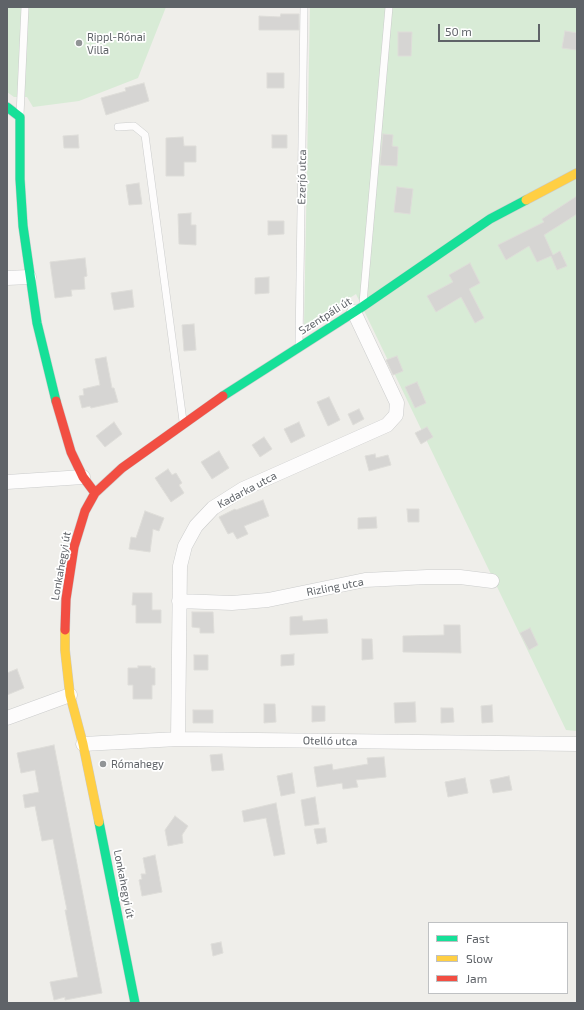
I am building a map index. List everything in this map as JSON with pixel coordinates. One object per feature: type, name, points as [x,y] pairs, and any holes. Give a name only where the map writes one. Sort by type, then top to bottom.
[{"type":"street","points":[[7,107],[20,117],[20,179],[22,218],[29,277],[37,323],[54,396],[71,452],[83,477],[95,493]]},
{"type":"street","name":"Szentpáli út","points":[[95,493],[122,468],[183,423],[299,346],[358,310],[490,219],[577,173]]},
{"type":"street","points":[[7,278],[29,277]]},
{"type":"street","name":"Kadarka utca","points":[[178,740],[180,566],[185,546],[196,526],[213,508],[250,486],[387,425],[396,415],[397,403],[358,310]]},
{"type":"street","points":[[7,482],[83,477]]},
{"type":"street","name":"Lonkahegyi út","points":[[95,493],[85,511],[74,547],[66,599],[66,650],[70,695],[84,744],[135,1003]]},
{"type":"street","name":"Rizling utca","points":[[179,601],[232,602],[268,600],[365,580],[440,577],[492,581]]},
{"type":"street","points":[[7,718],[70,695]]},
{"type":"street","name":"Otelló utca","points":[[84,744],[178,740],[577,744]]},
{"type":"lane","points":[[20,117],[25,7]]},
{"type":"lane","name":"Ezerjó utca","points":[[299,346],[304,7]]},
{"type":"lane","points":[[358,310],[390,7]]},
{"type":"lane","points":[[118,128],[134,126],[145,135],[183,423]]},
{"type":"green space","name":"Rippl-Rónai Villa","points":[[7,7],[166,7],[138,78],[79,101],[33,107],[27,97],[14,97],[7,92]]},
{"type":"green space","points":[[310,7],[577,7],[577,731],[566,730],[356,294],[304,327]]},
{"type":"building","points":[[281,14],[299,14],[299,30],[259,30],[259,16],[280,17]]},
{"type":"building","points":[[565,31],[577,33],[577,50],[562,48]]},
{"type":"building","points":[[398,32],[412,32],[411,56],[398,56]]},
{"type":"building","points":[[267,73],[284,73],[284,88],[267,88]]},
{"type":"building","points":[[144,83],[149,101],[106,115],[101,98],[126,91],[125,88]]},
{"type":"building","points":[[383,134],[393,135],[392,146],[398,147],[397,166],[380,165]]},
{"type":"building","points":[[78,135],[79,148],[64,148],[63,136]]},
{"type":"building","points":[[272,135],[287,135],[287,148],[272,148]]},
{"type":"building","points":[[183,137],[184,146],[196,146],[196,162],[184,162],[184,176],[166,176],[166,138]]},
{"type":"building","points":[[139,183],[142,204],[129,205],[126,185]]},
{"type":"building","points":[[397,187],[413,189],[410,214],[394,212]]},
{"type":"building","points":[[577,196],[577,214],[544,235],[553,255],[560,251],[567,266],[557,270],[551,256],[537,262],[529,246],[506,260],[498,245],[544,222],[542,219]]},
{"type":"building","points":[[191,213],[191,225],[196,225],[196,245],[179,244],[178,214]]},
{"type":"building","points":[[268,221],[284,221],[284,234],[268,235]]},
{"type":"building","points":[[85,258],[87,276],[84,277],[85,289],[71,290],[72,296],[55,298],[50,262]]},
{"type":"building","points":[[470,263],[480,283],[469,289],[484,318],[475,323],[461,297],[436,312],[427,296],[453,282],[449,275]]},
{"type":"building","points":[[269,277],[269,293],[255,294],[255,278]]},
{"type":"building","points":[[132,290],[134,307],[114,310],[111,293]]},
{"type":"building","points":[[194,324],[196,350],[184,351],[182,325]]},
{"type":"building","points":[[397,356],[403,371],[393,375],[386,360]]},
{"type":"building","points":[[106,357],[112,388],[114,388],[118,402],[91,408],[90,406],[82,408],[79,396],[84,395],[83,389],[100,385],[95,359]]},
{"type":"building","points":[[417,382],[426,403],[415,408],[405,387]]},
{"type":"building","points":[[329,397],[340,420],[328,426],[317,402]]},
{"type":"building","points":[[359,409],[364,419],[353,425],[348,414]]},
{"type":"building","points":[[114,422],[122,434],[105,447],[96,436]]},
{"type":"building","points":[[299,422],[305,436],[291,443],[284,429]]},
{"type":"building","points":[[427,427],[433,437],[421,444],[415,433]]},
{"type":"building","points":[[264,437],[272,449],[260,457],[252,445]]},
{"type":"building","points":[[219,451],[229,468],[212,479],[201,462]]},
{"type":"building","points":[[375,454],[376,458],[388,455],[391,465],[369,471],[365,456]]},
{"type":"building","points":[[168,469],[172,475],[176,473],[182,483],[179,485],[184,493],[171,502],[155,478]]},
{"type":"building","points":[[263,500],[269,516],[244,526],[248,534],[237,539],[233,532],[228,534],[219,517],[235,509],[236,510]]},
{"type":"building","points":[[407,509],[419,509],[419,522],[408,522]]},
{"type":"building","points":[[145,511],[164,518],[159,531],[153,529],[150,552],[129,549],[131,537],[136,538]]},
{"type":"building","points":[[376,517],[377,528],[358,529],[358,518]]},
{"type":"building","points":[[133,593],[152,593],[152,610],[161,610],[161,623],[136,623],[136,605],[132,605]]},
{"type":"building","points":[[192,612],[213,612],[214,633],[200,633],[200,628],[192,627]]},
{"type":"building","points":[[302,616],[303,621],[327,619],[328,633],[290,635],[290,617]]},
{"type":"building","points":[[444,625],[460,625],[461,653],[403,652],[403,636],[444,635]]},
{"type":"building","points":[[530,628],[538,645],[529,650],[520,633]]},
{"type":"building","points":[[362,639],[372,639],[373,659],[362,660]]},
{"type":"building","points":[[294,654],[294,665],[281,666],[281,655]]},
{"type":"building","points":[[194,655],[208,655],[208,670],[194,670]]},
{"type":"building","points":[[138,666],[151,666],[151,668],[155,668],[155,685],[152,685],[152,699],[133,699],[133,685],[128,685],[128,668],[138,668]]},
{"type":"building","points":[[17,669],[24,688],[7,695],[7,673]]},
{"type":"building","points":[[415,702],[416,722],[395,723],[394,703]]},
{"type":"building","points":[[264,704],[275,704],[276,722],[264,723]]},
{"type":"building","points":[[492,705],[493,722],[482,723],[481,706]]},
{"type":"building","points":[[312,706],[325,706],[325,721],[312,722]]},
{"type":"building","points":[[441,708],[453,708],[454,722],[441,723]]},
{"type":"building","points":[[193,710],[213,710],[213,723],[193,723]]},
{"type":"building","points":[[54,745],[102,993],[65,1000],[65,997],[54,1000],[50,982],[78,977],[65,910],[67,910],[53,839],[42,841],[35,806],[25,808],[23,795],[39,792],[35,770],[21,773],[17,753]]},
{"type":"building","points":[[222,754],[224,770],[212,771],[210,755]]},
{"type":"building","points":[[384,757],[386,777],[356,780],[358,787],[343,789],[342,783],[317,787],[314,767],[332,764],[333,770],[368,764],[367,758]]},
{"type":"building","points":[[292,773],[295,793],[281,796],[277,776]]},
{"type":"building","points":[[509,776],[512,790],[493,793],[490,780]]},
{"type":"building","points":[[465,778],[468,793],[448,797],[445,782]]},
{"type":"building","points":[[315,797],[319,824],[305,826],[301,800]]},
{"type":"building","points":[[276,803],[285,854],[274,856],[266,818],[244,822],[242,811]]},
{"type":"building","points":[[175,816],[188,826],[182,835],[183,843],[168,846],[165,830]]},
{"type":"building","points":[[325,828],[327,842],[317,844],[314,829]]},
{"type":"building","points":[[155,855],[162,892],[142,896],[139,880],[142,879],[141,874],[146,874],[143,858]]},
{"type":"building","points":[[221,942],[223,953],[213,956],[211,944]]},
{"type":"traffic: fast","points":[[7,107],[20,117],[20,179],[23,226],[37,323],[56,401]]},
{"type":"traffic: fast","points":[[223,396],[362,307],[490,219],[526,200]]},
{"type":"traffic: fast","points":[[99,822],[135,1003]]},
{"type":"traffic: slow","points":[[526,200],[577,173]]},
{"type":"traffic: slow","points":[[65,630],[65,650],[70,695],[83,744],[99,822]]},
{"type":"traffic: jam","points":[[95,493],[122,468],[223,396]]},
{"type":"traffic: jam","points":[[56,401],[71,452],[83,477],[95,493],[85,511],[74,547],[66,599],[65,630]]},
{"type":"place","name":"Rippl-Rónai Villa","points":[[79,43]]},
{"type":"place","name":"Rómahegy","points":[[103,764]]}]
